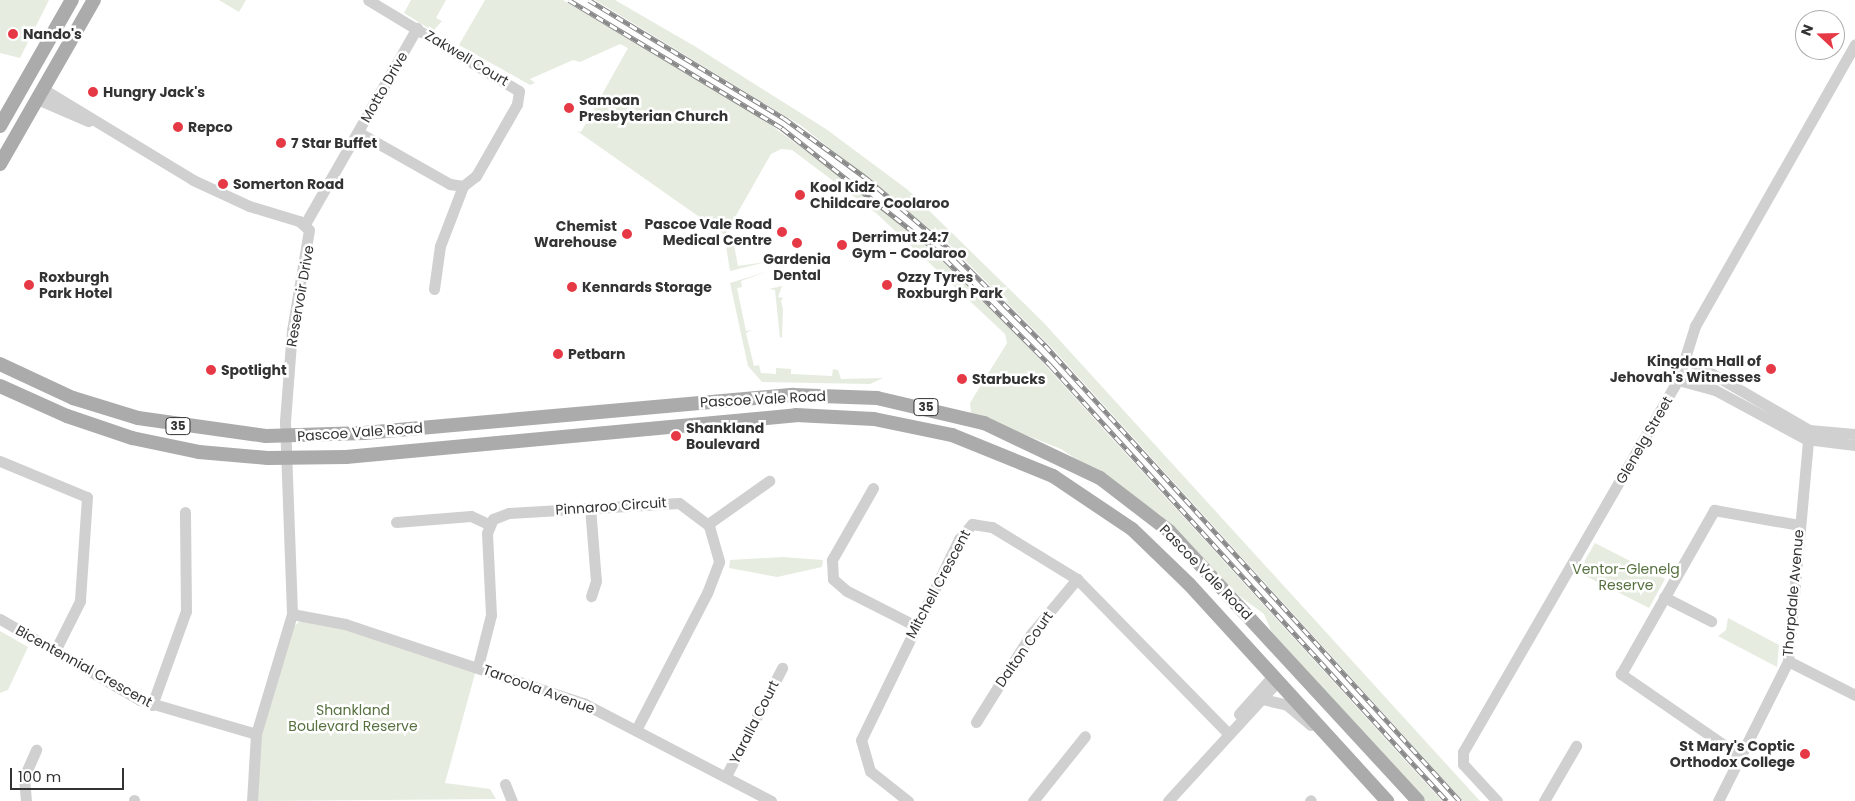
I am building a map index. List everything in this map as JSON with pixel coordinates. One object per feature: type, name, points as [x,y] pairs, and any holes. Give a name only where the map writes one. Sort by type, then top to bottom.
[{"type":"main road","points":[[0,126],[72,0]]},
{"type":"main road","points":[[0,164],[94,0]]},
{"type":"main road","points":[[24,85],[40,94]]},
{"type":"main road","name":"Pascoe Vale Road","points":[[0,364],[74,398],[166,424],[286,437],[737,399],[822,394],[916,405],[984,423],[1044,448],[1100,478],[1161,525],[1291,662],[1418,801]]},
{"type":"main road","name":"Pascoe Vale Road","points":[[0,386],[80,421],[178,449],[287,458],[739,419],[832,415],[901,423],[969,440],[1029,464],[1132,529],[1275,678],[1387,801]]},
{"type":"main road","points":[[74,398],[80,421]]},
{"type":"main road","points":[[737,399],[739,419]]},
{"type":"main road","points":[[1275,678],[1291,662]]},
{"type":"street","name":"Zakwell Court","points":[[368,0],[519,91],[518,104],[476,176],[463,186]]},
{"type":"street","name":"Motto Drive","points":[[305,224],[417,28]]},
{"type":"street","name":"Glenelg Street","points":[[1497,801],[1464,764],[1463,752],[1678,380],[1695,326],[1855,44]]},
{"type":"street","name":"Reservoir Drive","points":[[40,94],[71,105],[90,122],[228,197],[305,224],[311,242],[293,323],[286,437],[287,458]]},
{"type":"street","points":[[358,132],[450,184],[463,186],[440,246],[434,289]]},
{"type":"street","points":[[1685,358],[1808,435],[1855,434]]},
{"type":"street","points":[[1678,380],[1715,390],[1808,435],[1855,446]]},
{"type":"street","name":"Thorpdale Avenue","points":[[1718,801],[1788,662],[1798,526],[1808,435]]},
{"type":"street","points":[[252,801],[256,734],[292,614],[287,458]]},
{"type":"street","points":[[0,462],[87,497],[80,602],[55,651]]},
{"type":"street","points":[[708,524],[771,482]]},
{"type":"street","points":[[874,487],[832,560],[833,579],[847,591],[916,626]]},
{"type":"street","name":"Pinnaroo Circuit","points":[[488,524],[508,513],[670,501],[690,508],[708,524],[718,545],[715,576],[636,730]]},
{"type":"street","points":[[590,507],[596,581],[590,597]]},
{"type":"street","points":[[1740,756],[1621,674],[1714,510],[1798,526]]},
{"type":"street","points":[[152,705],[186,611],[185,512]]},
{"type":"street","points":[[394,522],[471,516],[488,524],[491,615],[478,666]]},
{"type":"street","name":"Mitchell Crescent","points":[[908,801],[870,771],[861,740],[959,539],[972,524],[992,527],[1077,579],[1228,733]]},
{"type":"street","name":"Dalton Court","points":[[974,723],[1032,634],[1077,579]]},
{"type":"street","points":[[1664,597],[1711,621]]},
{"type":"street","name":"Tarcoola Avenue","points":[[292,614],[345,624],[478,666],[583,702],[771,801]]},
{"type":"street","name":"Bicentennial Crescent","points":[[0,619],[152,705],[256,734]]},
{"type":"street","points":[[1788,662],[1855,695]]},
{"type":"street","name":"Yaralla Court","points":[[726,776],[782,666]]},
{"type":"street","points":[[1228,733],[1262,699],[1275,678]]},
{"type":"street","points":[[1168,801],[1275,678]]},
{"type":"street","points":[[1262,699],[1287,705],[1323,731]]},
{"type":"street","points":[[1032,801],[1087,735]]},
{"type":"street","points":[[1544,801],[1576,746]]},
{"type":"street","points":[[26,801],[24,777],[36,750]]},
{"type":"street","points":[[505,782],[512,801]]},
{"type":"green space","points":[[0,0],[49,0],[20,58],[0,53]]},
{"type":"green space","points":[[219,0],[246,0],[239,12]]},
{"type":"green space","points":[[411,0],[446,0],[436,18],[442,21],[433,31],[404,13]]},
{"type":"green space","points":[[485,0],[563,0],[756,114],[879,205],[963,279],[1046,366],[1442,801],[1426,801],[1272,633],[1264,614],[1238,595],[1159,514],[1061,449],[971,413],[970,403],[1007,343],[1005,334],[876,213],[792,150],[781,149],[771,154],[725,235],[577,131],[581,132],[628,48],[620,44],[580,62],[573,60],[530,79],[535,83],[530,85],[459,45]]},
{"type":"green space","points":[[595,0],[615,0],[696,47],[826,129],[908,190],[1043,322],[1480,801],[1463,801],[1052,348],[951,246],[803,127]]},
{"type":"green space","points":[[733,240],[738,266],[766,262],[730,271],[726,246]]},
{"type":"green space","points":[[766,272],[741,281],[742,287],[737,288],[746,331],[752,330],[746,333],[754,366],[759,365],[761,373],[776,374],[776,368],[791,369],[791,374],[832,376],[833,369],[838,370],[841,379],[883,378],[870,384],[762,382],[748,366],[730,283]]},
{"type":"green space","points":[[782,286],[778,297],[783,298],[781,301],[783,309],[782,337],[780,338],[775,290],[769,289]]},
{"type":"green space","name":"Ventor-Glenelg Reserve","points":[[1595,543],[1665,579],[1649,608],[1578,572]]},
{"type":"green space","points":[[782,557],[823,560],[822,567],[777,577],[729,568],[730,560]]},
{"type":"green space","points":[[1728,618],[1779,645],[1777,667],[1718,636],[1726,630]]},
{"type":"green space","name":"Shankland Boulevard Reserve","points":[[303,619],[345,627],[476,670],[445,783],[490,789],[496,799],[258,801],[259,744],[294,626]]},
{"type":"green space","points":[[0,631],[28,647],[8,690],[0,693]]},
{"type":"railway","points":[[569,0],[782,128],[934,248],[1051,366],[1447,801]]},
{"type":"railway","points":[[589,0],[784,118],[865,177],[947,247],[1045,345],[1460,801]]},
{"type":"place","name":"Nando's","points":[[13,34]]},
{"type":"place","name":"Hungry Jack's","points":[[93,92]]},
{"type":"place","name":"Samoan Presbyterian Church","points":[[569,108]]},
{"type":"place","name":"Repco","points":[[178,127]]},
{"type":"place","name":"7 Star Buffet","points":[[281,143]]},
{"type":"place","name":"Somerton Road","points":[[223,184]]},
{"type":"place","name":"Kool Kidz Childcare Coolaroo","points":[[800,195]]},
{"type":"place","name":"Pascoe Vale Road Medical Centre","points":[[782,232]]},
{"type":"place","name":"Chemist Warehouse","points":[[627,234]]},
{"type":"place","name":"Gardenia Dental","points":[[797,243]]},
{"type":"place","name":"Derrimut 24:7 Gym - Coolaroo","points":[[842,245]]},
{"type":"place","name":"Roxburgh Park Hotel","points":[[29,285]]},
{"type":"place","name":"Ozzy Tyres Roxburgh Park","points":[[887,285]]},
{"type":"place","name":"Kennards Storage","points":[[572,287]]},
{"type":"place","name":"Petbarn","points":[[558,354]]},
{"type":"place","name":"Kingdom Hall of Jehovah's Witnesses","points":[[1771,369]]},
{"type":"place","name":"Spotlight","points":[[211,370]]},
{"type":"place","name":"Starbucks","points":[[962,379]]},
{"type":"place","name":"Shankland Boulevard","points":[[676,436]]},
{"type":"place","name":"St Mary's Coptic Orthodox College","points":[[1805,754]]}]
